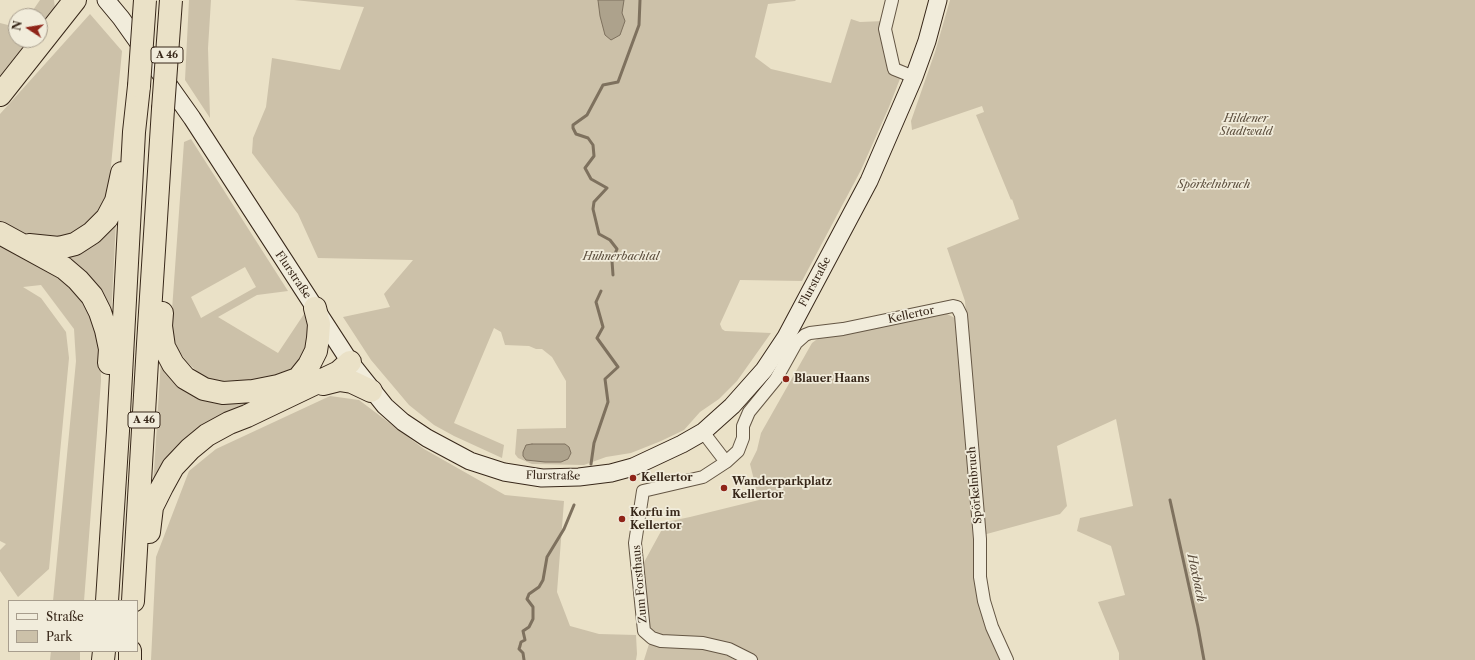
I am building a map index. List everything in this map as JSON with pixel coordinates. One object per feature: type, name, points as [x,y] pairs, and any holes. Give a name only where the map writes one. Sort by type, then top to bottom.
[{"type":"highway","points":[[58,21],[60,0]]},
{"type":"highway","points":[[0,95],[75,0]]},
{"type":"highway","name":"A 46","points":[[107,600],[118,431],[134,132],[145,0]]},
{"type":"highway","name":"A 46","points":[[133,600],[154,241],[171,0]]},
{"type":"highway","points":[[20,244],[59,248],[75,244],[92,233],[107,218],[116,202],[120,180],[134,132]]},
{"type":"highway","points":[[0,233],[64,268],[78,280],[92,296],[100,312],[110,349],[109,380],[118,431]]},
{"type":"highway","points":[[154,241],[165,271],[161,326],[164,347],[173,364],[185,378],[204,389],[223,393],[253,391],[278,386],[339,380],[352,382],[371,391]]},
{"type":"highway","points":[[303,383],[309,365],[316,351],[319,324],[315,308]]},
{"type":"highway","points":[[133,600],[148,554],[149,526],[152,507],[173,467],[190,449],[208,435],[229,423],[247,416],[303,383],[348,360]]},
{"type":"main road","name":"Flurstraße","points":[[106,0],[192,118],[348,360],[371,391],[403,422],[453,453],[482,465],[526,476],[542,478],[611,474],[633,467],[682,444],[702,432],[732,406],[764,370],[786,337],[869,181],[914,77],[927,41],[938,0]]},
{"type":"street","points":[[892,0],[885,29],[894,68],[914,77]]},
{"type":"street","name":"Kellertor","points":[[642,491],[703,477],[726,462],[738,451],[743,438],[744,426],[749,412],[776,379],[796,344],[805,335],[843,329],[953,306],[957,307]]},
{"type":"street","name":"Spörkelnbruch","points":[[957,307],[961,315],[980,539],[980,577],[984,601],[992,627],[1007,660]]},
{"type":"street","points":[[702,432],[726,462]]},
{"type":"street","name":"Zum Forsthaus","points":[[642,491],[635,543],[644,631],[652,638],[661,641],[709,645],[729,649],[751,660]]},
{"type":"green space","points":[[40,0],[54,0],[55,8],[48,18],[48,8],[34,8]]},
{"type":"green space","points":[[189,0],[211,0],[208,48],[210,118],[185,80]]},
{"type":"green space","name":"Hühnerbachtal","points":[[294,0],[796,0],[768,4],[755,57],[771,69],[831,83],[851,19],[860,22],[884,21],[889,57],[905,66],[889,107],[861,170],[802,281],[740,280],[720,324],[722,329],[725,331],[771,333],[737,381],[719,399],[700,412],[684,430],[661,441],[631,453],[606,457],[584,465],[532,464],[518,458],[515,454],[517,429],[566,428],[566,381],[552,357],[542,349],[536,349],[529,346],[505,345],[501,332],[494,328],[454,423],[504,445],[502,458],[434,425],[409,405],[371,360],[343,317],[390,307],[384,294],[413,260],[318,258],[298,214],[252,153],[253,138],[266,107],[272,58],[340,70],[364,7]]},
{"type":"green space","name":"Hildener Stadtwald","points":[[950,0],[1475,0],[1475,660],[1119,660],[1119,653],[1098,602],[1125,595],[1111,546],[1077,531],[1080,518],[1133,506],[1116,419],[1057,446],[1067,506],[1060,514],[983,535],[965,301],[947,248],[1019,219],[976,115],[984,112],[982,106],[912,130],[911,121],[935,52]]},
{"type":"green space","points":[[90,14],[122,51],[108,197],[87,226],[61,239],[31,238],[14,231],[0,221],[0,114]]},
{"type":"green space","points":[[0,23],[8,25],[8,48],[27,48],[0,86]]},
{"type":"green space","points":[[191,139],[288,291],[257,295],[218,317],[278,353],[304,314],[313,334],[307,359],[280,380],[212,381],[203,377],[188,363],[177,349],[171,324],[184,142]],"holes":[[[245,267],[256,287],[201,318],[191,297]]]},
{"type":"green space","points":[[116,220],[111,319],[52,255]]},
{"type":"green space","points":[[0,244],[43,265],[87,300],[100,333],[101,381],[84,600],[53,600],[76,361],[74,329],[41,285],[23,287],[41,298],[66,332],[69,358],[49,569],[18,597],[0,571],[0,550],[6,544],[0,541]]},
{"type":"green space","points":[[945,313],[955,318],[978,590],[1004,660],[757,660],[660,635],[646,625],[642,566],[666,522],[759,500],[750,464],[757,450],[761,433],[812,343],[820,337]]},
{"type":"green space","points":[[161,359],[181,382],[271,397],[153,487]]},
{"type":"green space","points":[[330,396],[359,400],[424,449],[505,495],[564,501],[557,592],[570,626],[599,634],[636,635],[636,660],[151,660],[156,557],[189,471],[216,449]]},
{"type":"green space","points":[[649,644],[702,646],[725,653],[739,660],[644,660]]},
{"type":"green space","points":[[51,652],[80,652],[80,660],[50,660]]},
{"type":"shaded area","points":[[598,0],[624,0],[622,13],[625,21],[620,35],[611,40],[605,35]]},
{"type":"shaded area","points":[[565,444],[569,447],[571,453],[568,459],[561,462],[526,460],[523,456],[523,452],[526,445]]},
{"type":"waterway","points":[[613,275],[612,261],[617,249],[610,240],[599,234],[593,209],[594,202],[607,188],[591,179],[585,168],[594,156],[593,145],[588,138],[576,134],[573,125],[587,115],[603,85],[618,82],[639,25],[640,0]]},
{"type":"waterway","points":[[591,464],[594,443],[608,402],[605,379],[618,367],[597,338],[603,327],[596,302],[601,291]]},
{"type":"waterway","name":"Hoxbach","points":[[1170,500],[1204,660]]},
{"type":"waterway","points":[[524,660],[523,653],[519,649],[521,642],[525,640],[523,631],[529,627],[533,619],[533,607],[527,599],[529,594],[539,587],[543,580],[547,557],[564,529],[574,505]]},
{"type":"place","name":"Blauer Haans","points":[[786,379]]},
{"type":"place","name":"Kellertor","points":[[633,478]]},
{"type":"place","name":"Wanderparkplatz Kellertor","points":[[724,488]]},
{"type":"place","name":"Korfu im Kellertor","points":[[622,519]]}]
